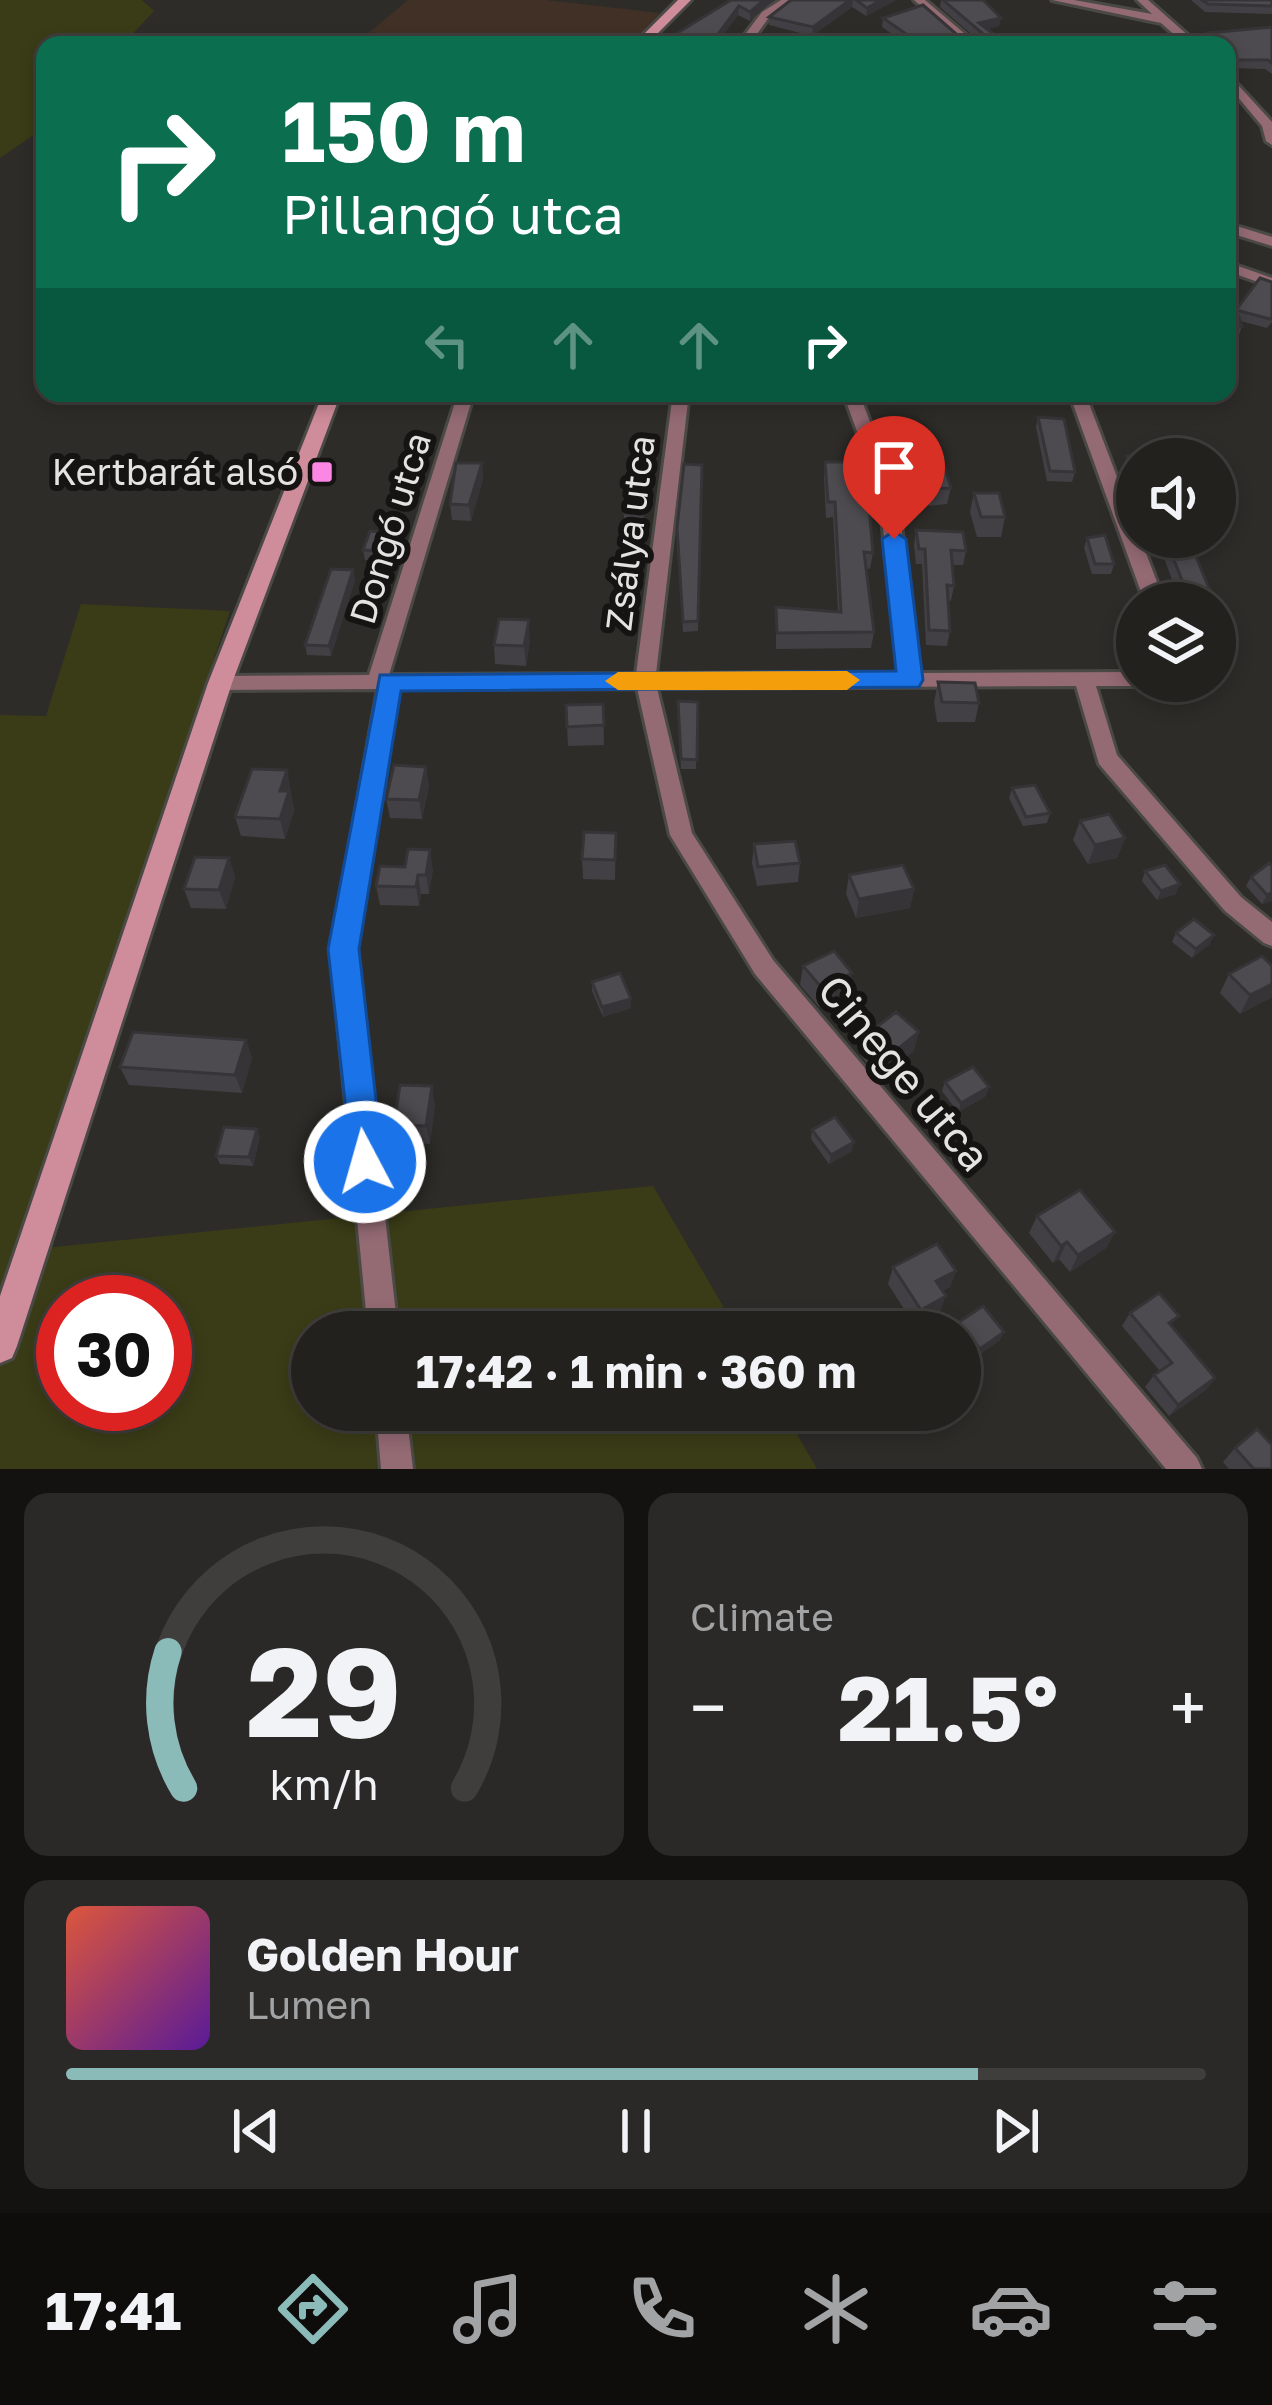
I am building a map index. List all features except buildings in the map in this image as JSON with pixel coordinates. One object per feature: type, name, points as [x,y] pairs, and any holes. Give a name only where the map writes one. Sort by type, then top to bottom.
[{"type":"street","points":[[648,36],[685,0]]},
{"type":"street","points":[[750,36],[766,14],[789,0]]},
{"type":"street","points":[[919,0],[961,36]]},
{"type":"street","points":[[1057,0],[1164,20]]},
{"type":"street","points":[[1099,8],[1115,0]]},
{"type":"street","points":[[1142,0],[1183,36]]},
{"type":"street","points":[[1236,88],[1268,125],[1272,141]]},
{"type":"street","points":[[1236,230],[1272,242]]},
{"type":"street","points":[[1236,269],[1272,283]]},
{"type":"street","points":[[0,1346],[220,682],[329,402]]},
{"type":"street","name":"Dongó utca","points":[[381,1311],[343,949],[383,682],[463,402]]},
{"type":"street","name":"Zsálya utca","points":[[645,681],[680,402]]},
{"type":"street","points":[[854,402],[888,492],[910,680]]},
{"type":"street","points":[[1080,402],[1147,582]]},
{"type":"street","points":[[1084,680],[1107,758],[1233,904],[1272,936]]},
{"type":"street","points":[[220,682],[1116,680]]},
{"type":"street","name":"Cinege utca","points":[[645,681],[681,835],[764,968],[1186,1469]]},
{"type":"street","points":[[393,1431],[397,1469]]},
{"type":"shaded area","points":[[408,0],[547,0],[660,13],[638,36],[365,36]]},
{"type":"green space","points":[[0,0],[142,0],[154,11],[130,36],[36,36],[36,133],[0,158]]},
{"type":"green space","points":[[81,604],[230,611],[15,1251],[653,1186],[726,1311],[291,1311],[291,1431],[795,1431],[817,1469],[0,1469],[0,715],[46,716]]},
{"type":"slow traffic","points":[[618,681],[847,680]]},
{"type":"place","name":"Kertbarát alsó","points":[[322,472]]},
{"type":"route","points":[[365,1162],[343,949],[389,682],[910,680],[894,539]]}]
